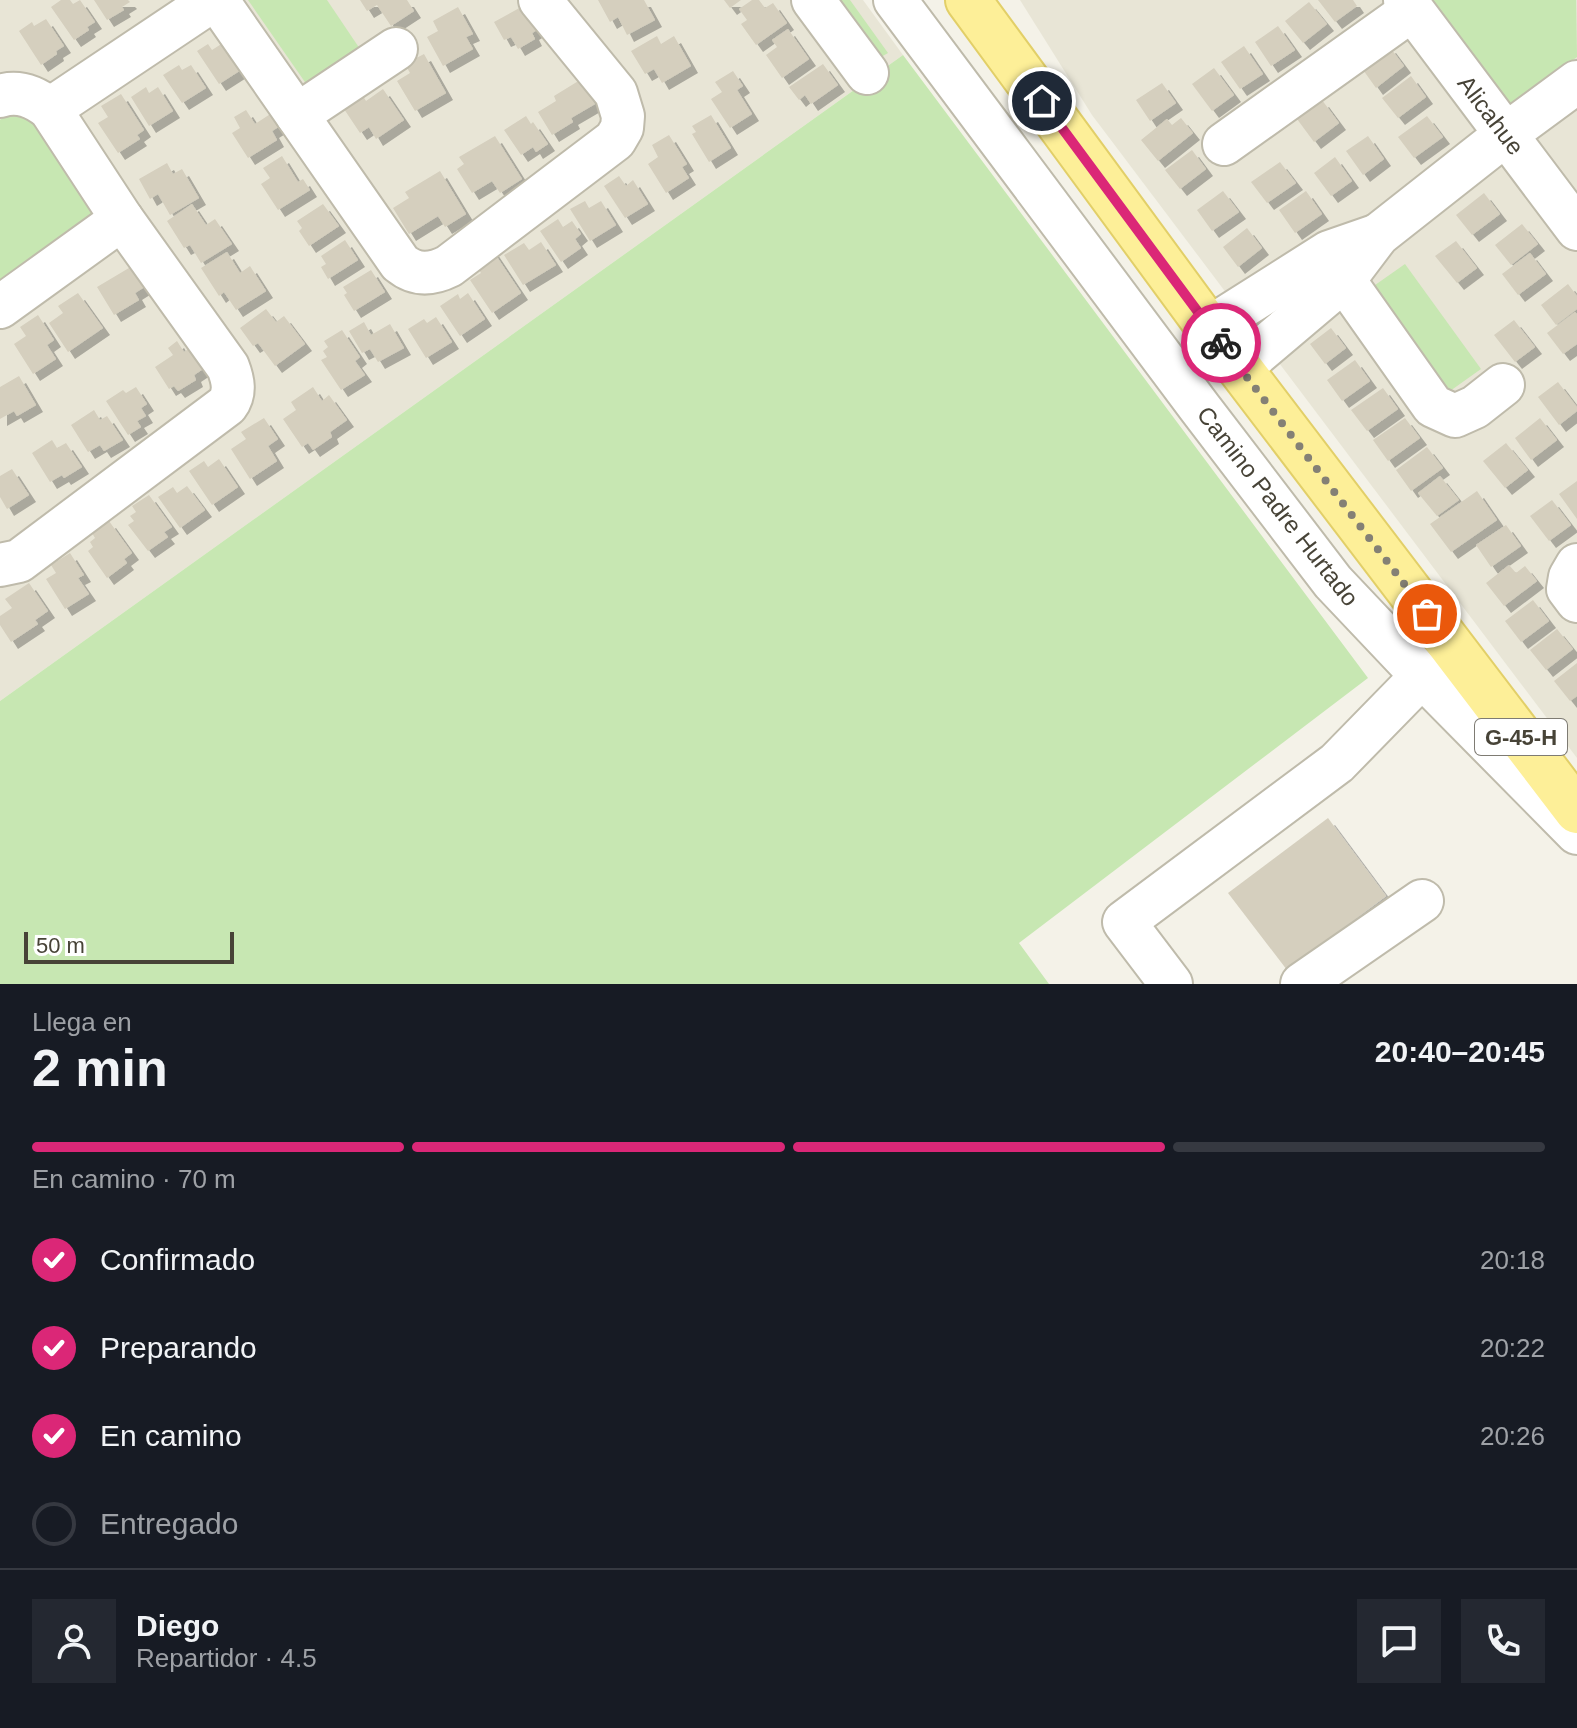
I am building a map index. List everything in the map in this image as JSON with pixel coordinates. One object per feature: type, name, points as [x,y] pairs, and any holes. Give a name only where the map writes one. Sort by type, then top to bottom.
[{"type":"main road","name":"G-45-H","points":[[968,0],[1209,328],[1577,811]]},
{"type":"street","points":[[50,109],[215,0],[400,263],[408,270],[420,273],[439,271],[615,140],[622,128],[623,116],[616,93],[540,0]]},
{"type":"street","points":[[813,0],[867,73]]},
{"type":"street","name":"Camino Padre Hurtado","points":[[895,0],[1333,582],[1577,833]]},
{"type":"street","points":[[1224,144],[1409,5]]},
{"type":"street","name":"Alicahue","points":[[1409,5],[1577,229]]},
{"type":"street","points":[[297,115],[396,49]]},
{"type":"street","points":[[1240,368],[1344,280],[1378,235],[1577,82]]},
{"type":"street","points":[[0,96],[25,94],[50,109],[122,219],[228,367],[233,386],[227,405],[19,561],[0,565]]},
{"type":"street","points":[[0,307],[122,219]]},
{"type":"street","points":[[1209,328],[1329,252],[1378,235]]},
{"type":"street","points":[[1344,280],[1433,406],[1455,416],[1475,407],[1503,385]]},
{"type":"street","points":[[1577,565],[1568,589],[1577,601]]},
{"type":"street","points":[[1171,984],[1124,922],[1337,763],[1422,676]]},
{"type":"street","points":[[1302,984],[1422,901]]},
{"type":"shaded area","points":[[0,0],[863,0],[903,55],[0,701]]},
{"type":"shaded area","points":[[1020,0],[1577,0],[1577,758],[1092,115]]},
{"type":"green space","points":[[248,0],[327,0],[360,49],[307,85]]},
{"type":"green space","points":[[830,0],[850,0],[888,53],[876,60]]},
{"type":"green space","points":[[1426,0],[1576,0],[1577,57],[1506,109]]},
{"type":"green space","points":[[903,55],[1368,678],[1019,943],[1049,984],[0,984],[0,701]]},
{"type":"green space","points":[[20,105],[101,218],[0,288],[0,120]]},
{"type":"green space","points":[[1405,264],[1481,369],[1443,396],[1368,290]]},
{"type":"building","points":[[61,0],[70,0],[73,4],[80,0],[95,22],[74,40],[51,7]]},
{"type":"building","points":[[94,0],[130,2],[122,7],[124,10],[107,20]]},
{"type":"building","points":[[360,0],[407,0],[414,11],[391,26],[377,5],[367,11]]},
{"type":"building","points":[[598,0],[644,0],[655,20],[627,35],[618,17],[610,22]]},
{"type":"building","points":[[724,0],[741,0],[730,8]]},
{"type":"building","points":[[752,0],[759,0],[765,8],[773,3],[787,23],[756,45],[741,24],[747,20],[739,9]]},
{"type":"building","points":[[1318,0],[1353,0],[1357,6],[1335,22]]},
{"type":"building","points":[[532,1],[545,25],[532,33],[535,39],[518,49],[511,37],[504,40],[494,22]]},
{"type":"building","points":[[1309,2],[1327,24],[1303,43],[1285,21]]},
{"type":"building","points":[[458,7],[473,34],[466,37],[473,49],[443,66],[427,37],[438,31],[433,21]]},
{"type":"building","points":[[46,19],[64,46],[41,65],[19,31],[32,22],[34,26]]},
{"type":"building","points":[[1278,26],[1295,50],[1271,66],[1255,42]]},
{"type":"building","points":[[788,29],[809,59],[782,78],[766,55],[777,47],[772,40]]},
{"type":"building","points":[[657,36],[661,44],[674,36],[691,66],[662,83],[654,69],[645,74],[631,51]]},
{"type":"building","points":[[226,41],[244,68],[219,84],[197,51],[208,44],[212,50]]},
{"type":"building","points":[[1244,46],[1263,74],[1240,89],[1221,62]]},
{"type":"building","points":[[1389,46],[1404,66],[1376,88],[1361,67]]},
{"type":"building","points":[[424,54],[446,93],[415,111],[397,81],[410,73],[405,64]]},
{"type":"building","points":[[823,64],[838,85],[811,104],[805,95],[799,100],[789,87]]},
{"type":"building","points":[[179,65],[182,70],[191,65],[206,88],[182,103],[163,75]]},
{"type":"building","points":[[1214,68],[1234,95],[1212,111],[1192,84]]},
{"type":"building","points":[[733,71],[743,86],[737,90],[752,114],[730,128],[711,99],[722,92],[715,82]]},
{"type":"building","points":[[1411,76],[1426,97],[1398,118],[1382,98]]},
{"type":"building","points":[[580,80],[595,104],[571,118],[573,122],[552,135],[538,112],[556,101],[554,96]]},
{"type":"building","points":[[1162,83],[1176,103],[1150,121],[1136,100]]},
{"type":"building","points":[[146,87],[149,93],[158,87],[173,111],[149,126],[131,97]]},
{"type":"building","points":[[383,89],[404,120],[376,139],[369,127],[360,133],[344,109],[363,96],[366,101]]},
{"type":"building","points":[[121,94],[144,130],[137,135],[140,139],[118,153],[98,123],[108,117],[101,106]]},
{"type":"building","points":[[1322,100],[1339,123],[1314,142],[1297,119]]},
{"type":"building","points":[[246,110],[255,124],[275,111],[283,124],[272,131],[277,140],[248,158],[232,133],[240,128],[234,117]]},
{"type":"building","points":[[711,115],[731,148],[709,162],[692,134],[696,132],[692,126]]},
{"type":"building","points":[[526,116],[548,144],[536,152],[533,147],[521,155],[504,130]]},
{"type":"building","points":[[1427,116],[1443,137],[1414,158],[1398,137]]},
{"type":"building","points":[[1181,118],[1193,133],[1158,161],[1141,140],[1167,119],[1172,125]]},
{"type":"building","points":[[669,135],[687,164],[682,167],[689,178],[666,193],[648,164],[658,157],[652,145]]},
{"type":"building","points":[[495,136],[522,179],[500,193],[492,181],[472,193],[457,169],[464,164],[459,157]]},
{"type":"building","points":[[1368,136],[1384,159],[1363,175],[1346,151]]},
{"type":"building","points":[[1192,150],[1206,169],[1180,189],[1165,170]]},
{"type":"building","points":[[282,156],[298,182],[303,179],[310,190],[278,210],[261,184],[270,178],[263,168]]},
{"type":"building","points":[[1335,157],[1352,181],[1331,196],[1314,173]]},
{"type":"building","points":[[1280,162],[1296,183],[1267,203],[1251,182]]},
{"type":"building","points":[[167,163],[173,174],[182,169],[199,198],[170,215],[158,194],[150,199],[139,179]]},
{"type":"building","points":[[440,171],[466,214],[445,227],[438,216],[409,234],[393,208],[409,198],[405,192]]},
{"type":"building","points":[[619,176],[626,186],[633,180],[648,204],[625,218],[604,186]]},
{"type":"building","points":[[1223,191],[1239,212],[1212,231],[1197,210]]},
{"type":"building","points":[[1306,191],[1322,214],[1295,233],[1279,210]]},
{"type":"building","points":[[1484,193],[1500,214],[1472,235],[1456,215]]},
{"type":"building","points":[[585,201],[589,208],[601,201],[616,225],[590,241],[570,209]]},
{"type":"building","points":[[192,204],[206,225],[215,219],[232,244],[201,263],[190,245],[184,248],[167,221]]},
{"type":"building","points":[[323,204],[339,226],[309,246],[299,231],[302,228],[297,221]]},
{"type":"building","points":[[558,219],[563,227],[572,221],[581,234],[575,239],[581,248],[561,262],[540,231]]},
{"type":"building","points":[[1522,224],[1538,244],[1511,265],[1495,245]]},
{"type":"building","points":[[1247,228],[1262,248],[1238,267],[1223,247]]},
{"type":"building","points":[[345,240],[358,260],[328,279],[321,267],[326,264],[321,256]]},
{"type":"building","points":[[1456,241],[1477,268],[1457,283],[1435,256]]},
{"type":"building","points":[[541,242],[556,265],[523,285],[504,255],[524,243],[529,250]]},
{"type":"building","points":[[489,245],[521,293],[492,313],[470,280],[481,273],[471,257]]},
{"type":"building","points":[[227,252],[240,273],[250,266],[266,291],[236,310],[224,292],[219,296],[201,268]]},
{"type":"building","points":[[1530,253],[1546,274],[1518,295],[1502,274]]},
{"type":"building","points":[[134,265],[146,286],[135,293],[139,300],[114,315],[97,287]]},
{"type":"building","points":[[371,270],[385,292],[354,311],[344,295],[347,293],[343,287]]},
{"type":"building","points":[[1568,284],[1577,296],[1577,309],[1556,325],[1541,305]]},
{"type":"building","points":[[78,293],[103,328],[68,352],[49,323],[63,313],[58,306]]},
{"type":"building","points":[[468,293],[485,319],[460,336],[440,306],[458,294],[460,299]]},
{"type":"building","points":[[266,309],[276,322],[284,316],[305,344],[275,366],[258,343],[253,346],[240,328]]},
{"type":"building","points":[[1575,312],[1577,344],[1563,354],[1547,333]]},
{"type":"building","points":[[38,315],[54,340],[47,345],[56,359],[33,374],[14,344],[26,336],[20,327]]},
{"type":"building","points":[[436,317],[452,342],[426,358],[408,329],[424,319],[427,323]]},
{"type":"building","points":[[1514,320],[1535,347],[1515,362],[1494,335]]},
{"type":"building","points":[[364,322],[371,335],[390,324],[404,348],[378,362],[370,349],[362,353],[349,331]]},
{"type":"building","points":[[1331,328],[1346,348],[1325,364],[1310,344]]},
{"type":"building","points":[[342,330],[360,357],[355,361],[365,375],[341,390],[321,360],[327,357],[323,351],[328,347],[324,341]]},
{"type":"building","points":[[177,341],[184,352],[193,346],[206,367],[194,375],[196,380],[178,391],[174,386],[169,389],[155,367],[173,355],[168,348]]},
{"type":"building","points":[[1355,360],[1370,381],[1342,401],[1327,380]]},
{"type":"building","points":[[19,376],[36,405],[17,416],[14,411],[0,419],[0,387]]},
{"type":"building","points":[[1558,382],[1577,407],[1577,411],[1559,425],[1538,397]]},
{"type":"building","points":[[136,387],[147,404],[141,408],[146,416],[137,421],[141,427],[128,435],[106,401],[123,390],[126,393]]},
{"type":"building","points":[[313,387],[322,401],[329,395],[347,420],[330,432],[332,437],[313,450],[308,443],[302,447],[283,419],[296,410],[291,402]]},
{"type":"building","points":[[1383,388],[1398,409],[1367,431],[1351,410]]},
{"type":"building","points":[[94,410],[100,420],[107,416],[123,440],[104,451],[100,445],[88,452],[71,425]]},
{"type":"building","points":[[264,418],[278,439],[268,446],[277,461],[250,479],[231,449],[246,439],[241,432]]},
{"type":"building","points":[[1405,418],[1420,438],[1388,461],[1373,440]]},
{"type":"building","points":[[1540,418],[1557,440],[1531,460],[1515,438]]},
{"type":"building","points":[[52,440],[57,448],[66,443],[82,467],[50,482],[32,453]]},
{"type":"building","points":[[1506,443],[1528,470],[1505,488],[1483,461]]},
{"type":"building","points":[[1427,447],[1443,468],[1411,491],[1396,470]]},
{"type":"building","points":[[219,459],[238,487],[212,505],[189,471],[204,461],[208,467]]},
{"type":"building","points":[[12,469],[29,495],[7,509],[0,497],[0,476]]},
{"type":"building","points":[[1440,476],[1459,500],[1437,516],[1418,493]]},
{"type":"building","points":[[1577,481],[1577,519],[1559,494]]},
{"type":"building","points":[[187,486],[205,510],[180,528],[158,497],[173,487],[177,493]]},
{"type":"building","points":[[1477,491],[1497,520],[1451,552],[1430,524]]},
{"type":"building","points":[[149,495],[172,527],[164,532],[168,537],[148,551],[128,525],[134,521],[130,516],[136,512],[132,506]]},
{"type":"building","points":[[1552,500],[1571,525],[1549,541],[1530,516]]},
{"type":"building","points":[[109,521],[132,553],[124,559],[127,563],[107,578],[88,551],[93,547],[90,542],[95,538],[92,533]]},
{"type":"building","points":[[1506,525],[1521,546],[1491,567],[1476,545]]},
{"type":"building","points":[[70,553],[84,575],[78,578],[89,594],[65,609],[46,579],[56,573],[51,565]]},
{"type":"building","points":[[1509,565],[1516,573],[1525,566],[1537,581],[1504,606],[1486,583]]},
{"type":"building","points":[[29,583],[48,611],[35,620],[38,624],[11,642],[0,625],[0,616],[12,608],[5,599]]},
{"type":"building","points":[[1533,600],[1549,621],[1521,642],[1505,621]]},
{"type":"building","points":[[1557,629],[1573,649],[1546,670],[1530,650]]},
{"type":"building","points":[[1577,663],[1577,696],[1570,701],[1554,681]]},
{"type":"building","points":[[1328,818],[1386,896],[1287,970],[1228,893]]},
{"type":"way so far","points":[[1221,343],[1427,614]]},
{"type":"route","points":[[1042,101],[1221,343]]}]
